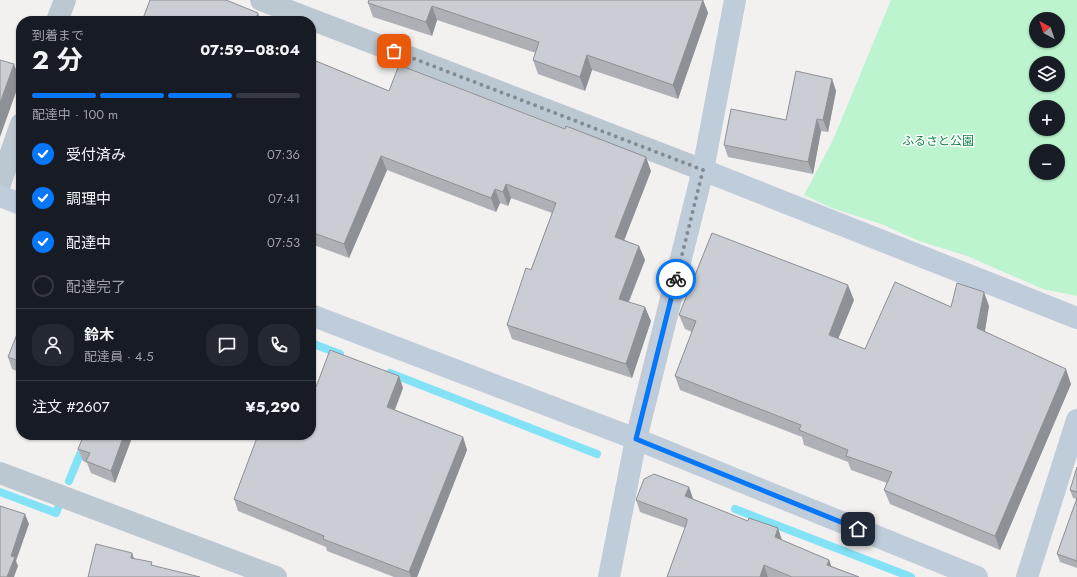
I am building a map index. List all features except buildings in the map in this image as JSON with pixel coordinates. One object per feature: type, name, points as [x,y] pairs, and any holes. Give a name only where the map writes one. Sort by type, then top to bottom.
[{"type":"street","points":[[59,16],[65,0]]},
{"type":"street","points":[[261,0],[303,16]]},
{"type":"street","points":[[609,577],[636,439],[703,170],[735,0]]},
{"type":"street","points":[[316,21],[703,170],[1077,318]]},
{"type":"street","points":[[0,184],[16,138]]},
{"type":"street","points":[[0,196],[16,202]]},
{"type":"street","points":[[316,317],[636,439],[977,577]]},
{"type":"street","points":[[1027,577],[1077,420]]},
{"type":"street","points":[[0,473],[276,577]]},
{"type":"green space","name":"ふるさと公園","points":[[891,0],[1077,0],[1077,296],[1043,289],[967,256],[919,241],[881,224],[832,208],[804,195],[833,140]]},
{"type":"waterway","points":[[316,345],[340,354]]},
{"type":"waterway","points":[[390,373],[597,454]]},
{"type":"waterway","points":[[69,481],[86,440]]},
{"type":"waterway","points":[[0,492],[56,513],[58,508]]},
{"type":"waterway","points":[[735,509],[911,577]]},
{"type":"way so far","points":[[394,51],[703,170],[676,279]]},
{"type":"route","points":[[676,279],[636,439],[858,529]]}]
